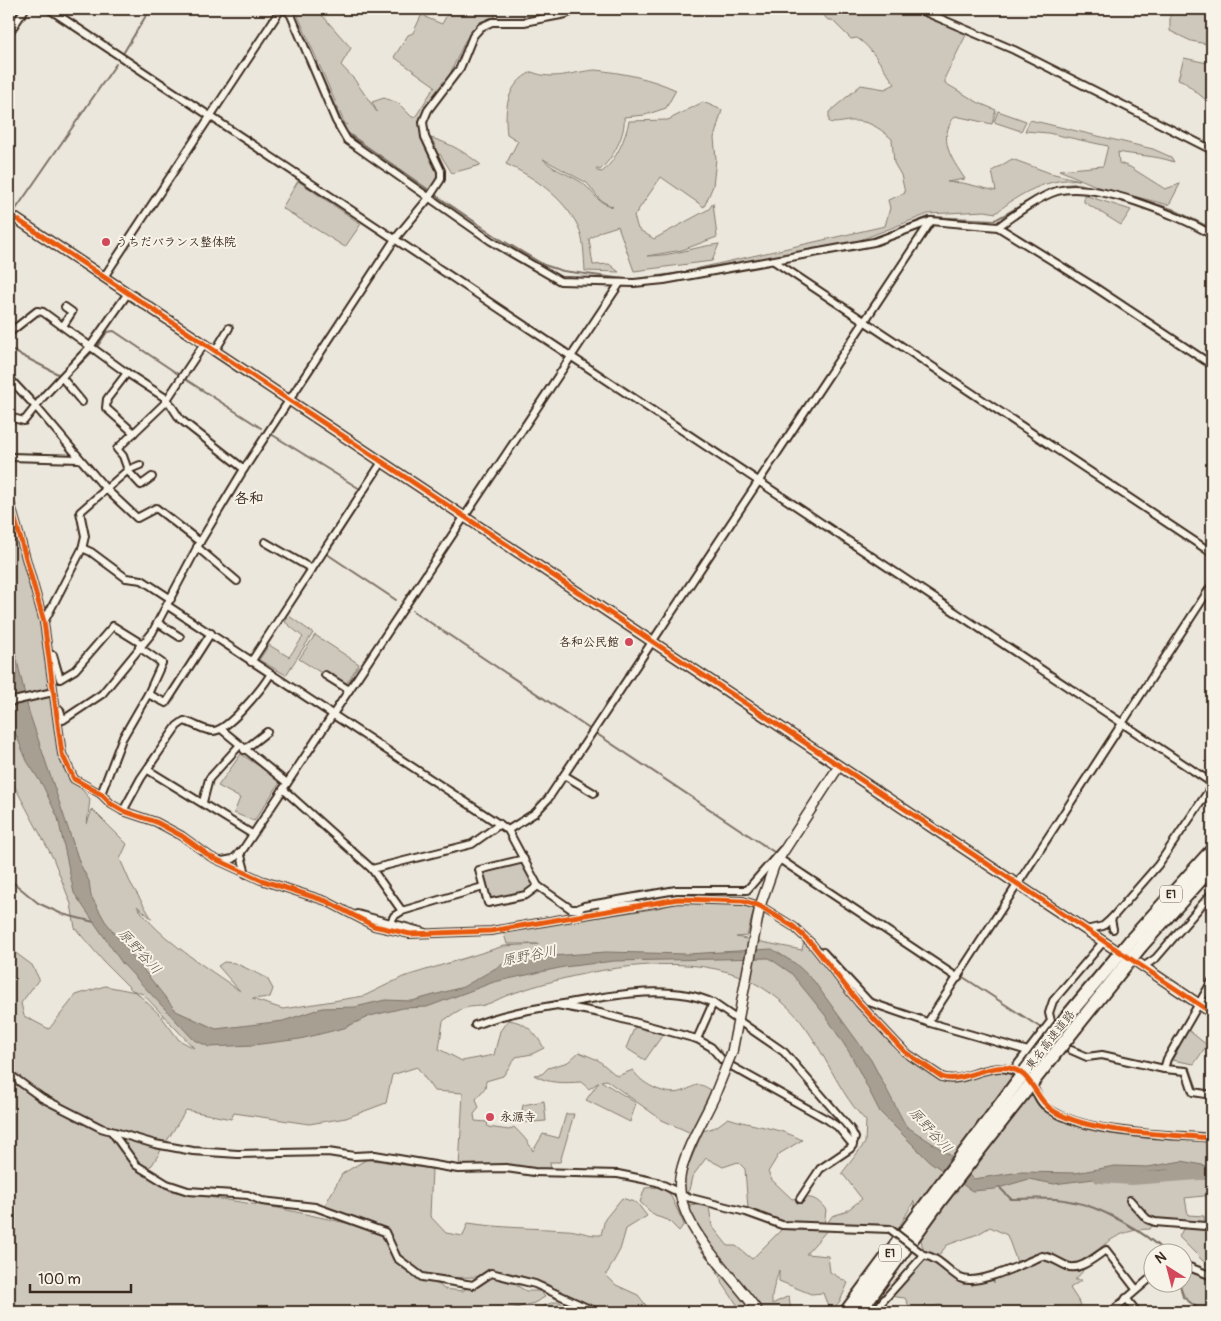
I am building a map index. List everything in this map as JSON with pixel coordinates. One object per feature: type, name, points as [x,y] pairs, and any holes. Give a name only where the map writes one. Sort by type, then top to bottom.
[{"type":"highway","name":"東名高速道路","points":[[1136,943],[1212,850]]},
{"type":"highway","name":"東名高速道路","points":[[846,1312],[938,1196],[1118,957],[1136,943],[1212,867]]},
{"type":"highway","name":"東名高速道路","points":[[859,1312],[938,1196]]},
{"type":"street","points":[[9,33],[25,9]]},
{"type":"street","points":[[48,9],[1122,722],[1212,785],[1158,865],[1111,919],[1103,926],[1086,930]]},
{"type":"street","points":[[104,277],[282,9]]},
{"type":"street","points":[[286,9],[291,15],[336,122],[347,140],[428,199],[491,241],[560,281],[620,283],[664,280],[874,242],[931,221],[998,227],[1093,286],[1212,366]]},
{"type":"street","points":[[9,702],[57,693],[63,720],[102,694],[158,622],[199,544],[288,400],[395,238],[428,199],[441,179],[442,172],[425,137],[423,122],[428,110],[460,68],[473,36],[481,27],[492,22],[524,22],[566,14],[576,9]]},
{"type":"street","points":[[918,9],[1014,50],[1212,150]]},
{"type":"street","points":[[998,227],[1055,192],[1072,188],[1090,190],[1164,211],[1212,235]]},
{"type":"street","points":[[9,214],[1104,942],[1118,957]]},
{"type":"street","points":[[508,830],[542,808],[931,221]]},
{"type":"street","points":[[774,261],[1212,553]]},
{"type":"street","points":[[222,861],[233,859],[240,852],[620,283]]},
{"type":"street","points":[[9,417],[24,421],[37,408],[44,396],[63,378],[90,347],[128,293]]},
{"type":"street","points":[[64,326],[72,312],[65,308]]},
{"type":"street","points":[[9,333],[36,311],[43,312],[127,373],[167,399],[180,419],[244,469]]},
{"type":"street","points":[[215,351],[229,328]]},
{"type":"street","points":[[152,477],[141,485],[128,471],[123,456],[117,449],[167,399],[204,344]]},
{"type":"street","points":[[127,373],[108,399],[106,408],[134,433]]},
{"type":"street","points":[[9,378],[106,489],[136,518],[156,508],[199,544],[237,581]]},
{"type":"street","points":[[63,378],[82,402]]},
{"type":"street","points":[[10,456],[80,459]]},
{"type":"street","points":[[251,662],[312,570],[338,525],[382,462]]},
{"type":"street","points":[[44,622],[82,548],[85,536],[80,512],[128,471],[140,465]]},
{"type":"street","points":[[9,498],[44,622],[49,647],[50,693],[62,754],[67,769],[74,779],[101,794],[123,811],[156,822],[182,836],[211,857],[246,874],[326,901],[374,926],[392,931],[432,934],[491,931],[678,899],[744,901],[794,927],[828,956],[869,1002],[928,1022],[1028,1051]]},
{"type":"street","points":[[265,542],[312,570]]},
{"type":"street","points":[[82,548],[91,552],[126,578],[142,580],[170,599]]},
{"type":"street","points":[[928,1022],[1212,585]]},
{"type":"street","points":[[168,606],[211,633],[270,675],[508,830],[538,886],[571,909],[625,904],[652,904]]},
{"type":"street","points":[[158,622],[180,637]]},
{"type":"street","points":[[49,647],[52,649],[60,679],[75,670],[113,626],[162,663],[148,694],[122,739],[101,794]]},
{"type":"street","points":[[148,694],[166,703],[211,633]]},
{"type":"street","points":[[123,811],[177,726],[184,721],[213,732],[221,729],[252,699],[270,675]]},
{"type":"street","points":[[325,675],[349,690]]},
{"type":"street","points":[[221,729],[285,786],[372,869],[402,911]]},
{"type":"street","points":[[202,802],[209,779],[242,748],[267,732]]},
{"type":"street","points":[[758,1312],[693,1225],[679,1193],[682,1170],[732,1052],[760,908],[778,858],[839,766]]},
{"type":"street","points":[[148,770],[252,834]]},
{"type":"street","points":[[564,775],[594,793]]},
{"type":"street","points":[[372,869],[472,844],[500,824]]},
{"type":"street","points":[[577,909],[584,906],[676,890],[747,890],[770,860],[785,848]]},
{"type":"street","points":[[240,852],[246,874]]},
{"type":"street","points":[[778,858],[958,978]]},
{"type":"street","points":[[524,859],[479,870],[488,903],[526,895],[538,886]]},
{"type":"street","points":[[391,922],[394,916],[402,911],[483,887]]},
{"type":"street","points":[[1140,965],[1156,958],[1212,893]]},
{"type":"street","points":[[348,912],[432,934]]},
{"type":"street","points":[[1111,919],[1113,929]]},
{"type":"street","points":[[1014,1069],[1045,1033],[1051,1022],[1049,1013],[1053,1002],[1104,942]]},
{"type":"street","points":[[812,944],[859,1003],[895,1042],[942,1077],[949,1079],[986,1068],[1014,1069],[1034,1087],[1043,1104],[1073,1122],[1105,1128],[1212,1138]]},
{"type":"street","points":[[1140,965],[1212,1013]]},
{"type":"street","points":[[1164,1069],[1167,1059],[1212,981]]},
{"type":"street","points":[[475,1025],[500,1015],[636,993],[683,994],[713,1003],[784,1052],[800,1068],[851,1130],[855,1138],[853,1145],[820,1169],[800,1199]]},
{"type":"street","points":[[697,1040],[713,1003]]},
{"type":"street","points":[[557,1005],[600,1013],[697,1040],[711,1047],[724,1062],[838,1127],[853,1145]]},
{"type":"street","points":[[1071,1050],[1087,1057],[1102,1055],[1186,1072],[1193,1092],[1212,1095]]},
{"type":"street","points":[[9,1074],[42,1098],[112,1132],[155,1144],[193,1151],[238,1154],[328,1152],[354,1156],[375,1155],[458,1169],[506,1168],[534,1172],[618,1174],[657,1182],[679,1193],[746,1212],[782,1225],[890,1229],[922,1254],[935,1258],[960,1278],[976,1280],[1042,1256],[1050,1256],[1072,1268],[1078,1268],[1106,1250],[1136,1289]]},
{"type":"street","points":[[112,1132],[136,1165],[167,1184],[188,1191],[248,1195],[262,1201],[316,1207],[385,1232],[397,1258],[422,1277],[473,1285],[491,1273],[535,1284],[596,1312]]},
{"type":"street","points":[[1130,1200],[1147,1219],[1155,1222],[1205,1226]]},
{"type":"street","points":[[876,1312],[882,1302],[922,1254]]},
{"type":"street","points":[[1194,1269],[1212,1276]]},
{"type":"street","points":[[1111,1312],[1144,1283]]},
{"type":"street","points":[[1126,1298],[1137,1312]]},
{"type":"street","points":[[1049,1312],[1058,1312]]},
{"type":"shaded area","points":[[295,9],[323,9],[320,13],[351,48],[341,65],[354,79],[377,112],[372,102],[384,98],[398,103],[412,117],[416,116],[435,86],[394,57],[408,35],[413,33],[423,12],[427,18],[442,24],[450,9],[499,9],[494,17],[479,22],[465,41],[444,87],[421,116],[433,153],[436,147],[431,138],[458,149],[481,165],[452,173],[440,154],[432,157],[437,174],[435,182],[429,190],[349,138],[343,123],[347,125],[344,122]]},
{"type":"shaded area","points":[[817,9],[914,9],[967,33],[945,77],[945,83],[979,103],[996,110],[992,124],[955,116],[947,133],[948,148],[955,164],[965,179],[947,182],[963,183],[996,191],[992,171],[1012,159],[1050,173],[1080,180],[1057,181],[1035,188],[1014,199],[996,213],[985,211],[928,214],[847,245],[695,269],[885,226],[890,208],[888,200],[905,193],[901,175],[894,163],[892,139],[877,127],[867,123],[856,121],[829,122],[829,112],[861,85],[885,89],[895,84],[862,42],[857,38],[851,39],[832,20],[828,20]]},
{"type":"shaded area","points":[[1170,9],[1212,9],[1212,45],[1191,41],[1170,31]]},
{"type":"shaded area","points":[[1184,58],[1212,64],[1212,105],[1178,79]]},
{"type":"shaded area","points":[[595,70],[636,77],[676,90],[666,108],[645,115],[624,117],[623,131],[618,145],[605,165],[600,170],[596,168],[597,171],[602,172],[612,162],[623,141],[629,121],[668,120],[703,102],[722,110],[714,138],[716,159],[713,186],[704,207],[661,177],[634,216],[638,229],[654,239],[709,209],[713,203],[717,237],[682,250],[647,256],[666,255],[719,244],[712,261],[634,271],[618,226],[602,231],[589,239],[593,265],[609,264],[619,272],[585,271],[581,236],[572,216],[547,189],[527,175],[506,164],[518,141],[507,134],[506,125],[509,98],[517,83],[532,72],[540,75],[555,76]],"holes":[[[543,159],[587,183],[600,200],[613,207],[600,201],[581,182],[553,167]]]},
{"type":"shaded area","points":[[998,111],[1026,121],[1021,131],[994,122]]},
{"type":"shaded area","points":[[1030,120],[1153,149],[1171,157],[1174,162],[1118,152],[1119,163],[1130,167],[1165,189],[1180,184],[1169,205],[1101,188],[1059,170],[1103,166],[1108,146],[1048,133],[1025,131]]},
{"type":"shaded area","points":[[298,181],[361,224],[345,247],[282,208]]},
{"type":"shaded area","points":[[1084,195],[1131,210],[1121,225],[1084,202]]},
{"type":"shaded area","points":[[9,500],[44,622],[62,766],[90,799],[87,824],[92,809],[127,844],[120,859],[130,882],[152,919],[137,906],[158,930],[199,963],[240,991],[218,966],[224,962],[235,963],[267,978],[273,989],[270,997],[252,999],[283,1009],[364,996],[403,977],[504,946],[539,944],[507,944],[503,931],[653,909],[682,902],[743,905],[754,909],[747,936],[736,937],[802,950],[804,940],[890,1037],[919,1064],[949,1079],[991,1068],[1014,1069],[1041,1101],[1073,1122],[1117,1129],[1212,1138],[1212,1195],[1185,1198],[1188,1215],[1204,1216],[1205,1225],[1155,1222],[1150,1229],[1128,1232],[1111,1240],[1078,1265],[1083,1271],[1075,1280],[1082,1280],[1070,1288],[1081,1305],[1070,1312],[1058,1308],[1060,1312],[1047,1310],[1043,1312],[958,1312],[939,1305],[912,1312],[905,1298],[888,1296],[881,1299],[918,1255],[943,1265],[973,1286],[969,1280],[992,1275],[994,1283],[994,1274],[1017,1262],[1007,1235],[990,1227],[978,1234],[947,1245],[939,1255],[923,1250],[914,1201],[898,1229],[827,1224],[832,1216],[845,1212],[862,1199],[842,1173],[865,1143],[866,1121],[844,1092],[806,1029],[795,1014],[781,1001],[763,988],[742,977],[702,967],[675,964],[646,965],[617,968],[560,979],[508,995],[482,1006],[465,1008],[443,1021],[439,1049],[462,1061],[494,1055],[500,1031],[508,1020],[520,1023],[537,1037],[544,1048],[532,1054],[516,1057],[503,1076],[486,1081],[485,1088],[476,1099],[479,1108],[474,1114],[475,1121],[487,1122],[488,1127],[509,1130],[514,1127],[527,1141],[533,1151],[543,1134],[559,1138],[566,1114],[574,1114],[560,1162],[550,1162],[551,1170],[459,1168],[463,1093],[434,1091],[417,1067],[392,1075],[386,1103],[346,1118],[309,1124],[234,1113],[231,1119],[186,1110],[152,1165],[145,1169],[170,1191],[278,1208],[360,1226],[332,1212],[325,1205],[342,1174],[367,1159],[432,1169],[430,1216],[446,1233],[463,1236],[468,1223],[570,1230],[601,1235],[605,1219],[622,1198],[637,1203],[647,1216],[626,1229],[620,1250],[606,1275],[616,1285],[638,1295],[651,1312],[606,1312],[572,1300],[546,1283],[516,1285],[526,1291],[541,1291],[545,1297],[534,1303],[501,1312],[9,1312],[9,948],[32,965],[39,979],[21,1003],[24,1016],[49,1029],[76,995],[105,986],[136,992],[161,1016],[179,1040],[194,1048],[143,994],[132,990],[104,962],[75,928],[71,904],[53,858],[9,776]],"holes":[[[479,1277],[463,1291],[444,1289],[431,1278]]]},
{"type":"shaded area","points":[[289,616],[313,633],[286,675],[259,660],[269,645],[289,657],[303,637],[285,622]]},
{"type":"shaded area","points":[[9,626],[29,712],[80,864],[89,881],[91,896],[105,921],[176,1011],[216,1029],[283,1021],[322,1008],[355,1007],[385,1000],[412,1001],[463,987],[508,961],[525,958],[606,952],[687,954],[772,949],[796,964],[813,980],[871,1060],[906,1126],[950,1155],[974,1179],[1020,1172],[1075,1173],[1115,1166],[1148,1167],[1182,1161],[1212,1167],[1212,1180],[1165,1170],[1054,1184],[1029,1179],[995,1189],[972,1191],[929,1161],[880,1112],[851,1055],[825,1015],[791,973],[769,958],[614,961],[564,967],[494,982],[427,1007],[403,1008],[370,1016],[344,1028],[300,1039],[253,1045],[209,1047],[193,1039],[122,963],[74,893],[58,818],[43,786],[27,761],[9,718]]},
{"type":"shaded area","points":[[315,635],[359,664],[344,687],[299,659]]},
{"type":"shaded area","points":[[241,754],[281,781],[254,821],[234,813],[240,798],[218,786]]},
{"type":"shaded area","points":[[523,861],[536,886],[531,890],[489,901],[481,871]]},
{"type":"shaded area","points":[[636,1024],[664,1033],[645,1060],[626,1048]]},
{"type":"shaded area","points":[[1188,1030],[1207,1045],[1194,1064],[1172,1060]]},
{"type":"shaded area","points":[[579,1052],[598,1060],[617,1076],[633,1070],[647,1084],[660,1090],[674,1093],[699,1085],[707,1087],[712,1091],[691,1133],[662,1120],[606,1080],[601,1081],[636,1103],[630,1122],[586,1100],[599,1082],[589,1089],[581,1082],[562,1083],[534,1075],[542,1074],[548,1068],[568,1062]]},
{"type":"shaded area","points":[[544,1101],[546,1121],[520,1123],[523,1105]]},
{"type":"shaded area","points":[[728,1118],[785,1133],[802,1140],[779,1154],[768,1172],[772,1180],[792,1199],[811,1198],[819,1202],[826,1210],[824,1226],[830,1227],[806,1254],[828,1256],[830,1272],[848,1283],[840,1301],[831,1312],[820,1312],[829,1309],[823,1293],[811,1294],[779,1281],[779,1270],[773,1291],[772,1304],[789,1296],[791,1312],[758,1312],[756,1309],[746,1305],[740,1309],[723,1284],[715,1267],[698,1247],[691,1234],[689,1204],[709,1207],[712,1226],[728,1246],[736,1246],[752,1259],[785,1226],[748,1209],[745,1169],[738,1162],[723,1167],[706,1158],[692,1177],[689,1190],[686,1193],[681,1183],[703,1131],[716,1127]]},
{"type":"shaded area","points":[[660,1187],[670,1194],[684,1224],[679,1231],[668,1220],[655,1216],[640,1202],[645,1188]]},
{"type":"shaded area","points":[[1212,1227],[1212,1309],[1207,1307],[1212,1312],[1196,1307],[1184,1294],[1194,1294],[1194,1270],[1209,1271],[1209,1267],[1194,1252],[1194,1244],[1186,1244],[1179,1237],[1183,1229]]},
{"type":"shaded area","points":[[554,1302],[560,1302],[571,1312],[565,1312],[559,1307],[543,1312],[534,1312],[533,1310]]},
{"type":"waterway","points":[[124,52],[150,9]]},
{"type":"waterway","points":[[292,9],[346,132],[430,191]]},
{"type":"waterway","points":[[16,209],[116,64]]},
{"type":"waterway","points":[[834,246],[872,239],[929,217],[995,220],[1049,190],[1065,185],[1078,184],[1107,191]]},
{"type":"waterway","points":[[434,194],[500,239],[544,265],[563,271],[631,280],[701,270]]},
{"type":"waterway","points":[[1136,198],[1172,209],[1212,229]]},
{"type":"waterway","points":[[762,259],[780,256]]},
{"type":"waterway","points":[[97,347],[107,332],[114,331],[178,374]]},
{"type":"waterway","points":[[9,349],[58,374]]},
{"type":"waterway","points":[[69,375],[92,352]]},
{"type":"waterway","points":[[185,379],[261,428]]},
{"type":"waterway","points":[[271,434],[360,489]]},
{"type":"waterway","points":[[364,496],[327,554],[396,600]]},
{"type":"waterway","points":[[413,611],[588,728]]},
{"type":"waterway","points":[[597,734],[774,852]]},
{"type":"waterway","points":[[9,879],[38,903],[62,914],[94,922]]},
{"type":"waterway","points":[[963,977],[1041,1028]]},
{"type":"waterway","points":[[1077,1048],[1091,1054]]},
{"type":"waterway","points":[[1154,1064],[1163,1065]]},
{"type":"waterway","points":[[1170,1066],[1180,1067]]},
{"type":"waterway","points":[[1187,1068],[1190,1069],[1197,1089],[1202,1090]]},
{"type":"waterway","name":"原野谷川","points":[[1099,1177],[1132,1179],[1212,1173]]},
{"type":"waterway","points":[[999,1187],[1011,1199],[1062,1200],[1094,1208],[1134,1228],[1156,1244]]},
{"type":"waterway","points":[[1182,1294],[1183,1297],[1203,1312]]},
{"type":"cycle path","points":[[9,214],[1212,1013]]},
{"type":"cycle path","points":[[9,498],[44,622],[62,754],[74,779],[101,794],[111,804],[123,811],[156,822],[182,836],[211,857],[261,880],[326,901],[374,926],[410,934],[491,931],[678,899],[743,901],[760,906],[794,927],[812,944],[859,1003],[905,1052],[942,1077],[958,1078],[994,1068],[1013,1069],[1020,1072],[1030,1082],[1049,1107],[1055,1112],[1071,1119],[1090,1125],[1131,1132],[1212,1138]]},
{"type":"place","name":"うちだバランス整体院","points":[[106,242]]},
{"type":"place","name":"各和公民館","points":[[629,642]]},
{"type":"place","name":"永源寺","points":[[490,1117]]},
{"type":"district","name":"各和","points":[[249,498]]}]
